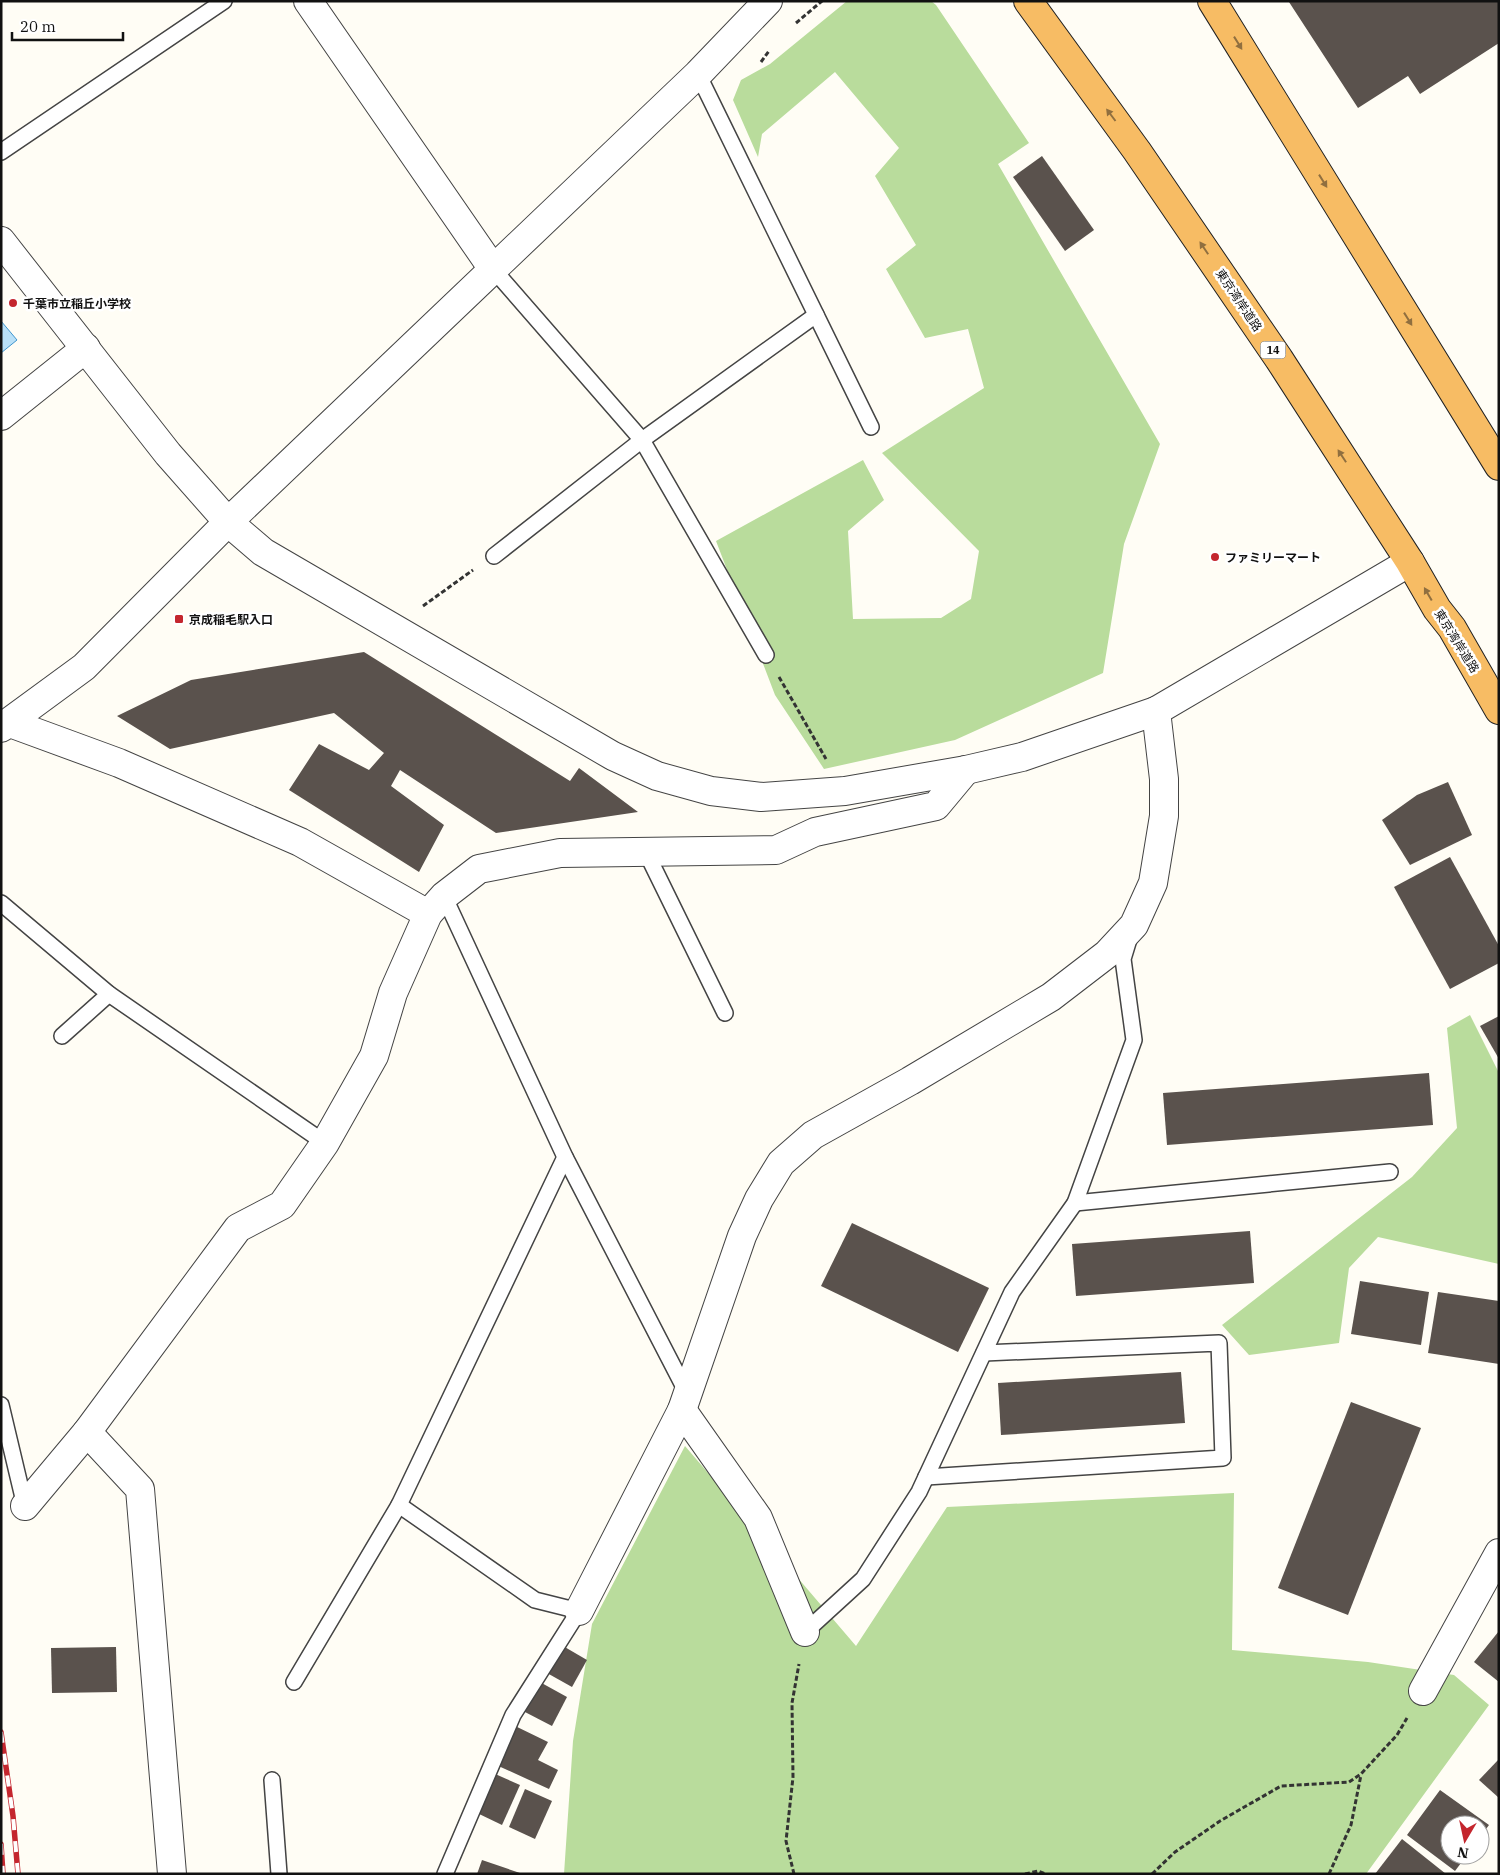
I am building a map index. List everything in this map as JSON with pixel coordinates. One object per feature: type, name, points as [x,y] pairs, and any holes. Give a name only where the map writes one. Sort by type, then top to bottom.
[{"type":"highway","name":"東京湾岸道路","points":[[1028,1],[1138,151],[1279,359],[1410,562],[1437,609],[1452,628],[1499,710]]},
{"type":"highway","points":[[1212,1],[1499,466]]},
{"type":"street","points":[[308,1],[493,268]]},
{"type":"street","points":[[6,725],[84,667],[228,522],[698,74],[768,1]]},
{"type":"street","points":[[1,241],[168,454],[228,522],[264,552],[613,756],[657,776],[711,791],[761,797],[845,791],[966,770],[1022,757],[1156,711],[1410,562]]},
{"type":"street","points":[[1,416],[86,348]]},
{"type":"street","points":[[579,1611],[685,1401],[742,1236],[759,1199],[781,1163],[813,1135],[910,1081],[1051,997],[1107,954],[1134,925],[1154,883],[1164,816],[1164,779],[1156,711]]},
{"type":"street","points":[[6,725],[118,763],[300,842],[436,905]]},
{"type":"street","points":[[25,1506],[87,1432],[238,1228],[282,1205],[325,1143],[374,1056],[393,993],[436,905],[479,869],[560,853],[776,850],[815,832],[936,806],[966,770]]},
{"type":"street","points":[[685,1401],[758,1518],[805,1632]]},
{"type":"street","points":[[87,1432],[140,1489],[172,1874]]},
{"type":"street","points":[[1423,1690],[1499,1553]]},
{"type":"lane","points":[[1,152],[224,1]]},
{"type":"lane","points":[[698,74],[871,427]]},
{"type":"lane","points":[[493,268],[642,440],[766,655]]},
{"type":"lane","points":[[494,556],[642,440],[816,315]]},
{"type":"lane","points":[[646,852],[725,1013]]},
{"type":"lane","points":[[1,902],[109,994],[325,1143]]},
{"type":"lane","points":[[436,905],[565,1157],[685,1401]]},
{"type":"lane","points":[[805,1632],[863,1579],[919,1492],[1012,1292],[1075,1203],[1134,1040],[1123,959],[1134,925]]},
{"type":"lane","points":[[62,1036],[109,994]]},
{"type":"lane","points":[[294,1682],[399,1504],[565,1157]]},
{"type":"lane","points":[[1075,1203],[1390,1172]]},
{"type":"lane","points":[[926,1477],[1223,1458],[1219,1343],[984,1353]]},
{"type":"lane","points":[[1,1405],[25,1506]]},
{"type":"lane","points":[[399,1504],[536,1600],[579,1611],[513,1715],[445,1874]]},
{"type":"lane","points":[[272,1780],[279,1874]]},
{"type":"path","points":[[392,627],[494,556]]},
{"type":"path","points":[[766,655],[845,791]]},
{"type":"path","points":[[794,1874],[786,1841],[793,1778],[792,1703],[805,1632]]},
{"type":"path","points":[[1152,1874],[1174,1852],[1220,1821],[1281,1786],[1349,1782],[1361,1774],[1397,1735],[1423,1690]]},
{"type":"path","points":[[1329,1874],[1351,1825],[1361,1774]]},
{"type":"path","points":[[1025,1874],[1038,1871],[1046,1874]]},
{"type":"green space","points":[[847,1],[931,1],[936,5],[1029,143],[998,164],[1160,444],[1124,544],[1103,673],[955,740],[824,769],[775,695],[716,541],[863,460],[884,500],[848,531],[853,619],[941,618],[971,599],[979,551],[882,453],[984,388],[968,329],[925,338],[886,269],[916,245],[875,176],[899,148],[835,72],[762,134],[758,157],[733,100],[741,80],[770,64]]},
{"type":"green space","points":[[1470,1015],[1499,1073],[1499,1264],[1378,1237],[1349,1268],[1339,1343],[1249,1355],[1222,1325],[1412,1177],[1457,1128],[1447,1028]]},
{"type":"green space","points":[[685,1446],[856,1646],[947,1507],[1234,1493],[1232,1650],[1368,1662],[1454,1675],[1489,1705],[1366,1874],[564,1874],[573,1741],[592,1624]]},
{"type":"water","points":[[1,321],[17,340],[1,353]]},
{"type":"building","points":[[1290,1],[1499,1],[1499,43],[1420,94],[1408,76],[1358,108]]},
{"type":"building","points":[[1042,156],[1094,230],[1065,251],[1013,177]]},
{"type":"building","points":[[364,652],[570,781],[579,768],[638,812],[496,833],[400,770],[391,786],[444,825],[419,872],[289,790],[319,744],[369,770],[384,753],[334,713],[170,749],[117,716],[191,680]]},
{"type":"building","points":[[1448,782],[1472,835],[1410,865],[1382,820],[1417,795]]},
{"type":"building","points":[[1450,857],[1499,946],[1499,963],[1450,989],[1394,887]]},
{"type":"building","points":[[1499,1016],[1499,1059],[1480,1026]]},
{"type":"building","points":[[1429,1073],[1433,1125],[1167,1145],[1163,1093]]},
{"type":"building","points":[[852,1223],[989,1288],[958,1352],[821,1286]]},
{"type":"building","points":[[1250,1231],[1254,1283],[1076,1296],[1072,1244]]},
{"type":"building","points":[[1360,1281],[1429,1292],[1421,1345],[1351,1334]]},
{"type":"building","points":[[1438,1292],[1499,1301],[1499,1364],[1428,1353]]},
{"type":"building","points":[[1181,1372],[1185,1423],[1001,1435],[998,1383]]},
{"type":"building","points":[[1351,1402],[1421,1428],[1348,1615],[1278,1588]]},
{"type":"building","points":[[1499,1631],[1499,1682],[1474,1662]]},
{"type":"building","points":[[563,1646],[587,1660],[572,1687],[547,1673]]},
{"type":"building","points":[[116,1647],[117,1692],[52,1693],[51,1648]]},
{"type":"building","points":[[538,1681],[567,1697],[552,1726],[523,1711]]},
{"type":"building","points":[[511,1724],[548,1742],[538,1760],[558,1770],[549,1789],[494,1764]]},
{"type":"building","points":[[1499,1759],[1499,1798],[1479,1780]]},
{"type":"building","points":[[493,1773],[520,1785],[502,1825],[475,1812]]},
{"type":"building","points":[[525,1789],[552,1801],[535,1839],[509,1827]]},
{"type":"building","points":[[1440,1790],[1475,1815],[1440,1815],[1440,1860],[1407,1835]]},
{"type":"building","points":[[1402,1839],[1446,1874],[1375,1874]]},
{"type":"building","points":[[482,1860],[520,1873],[520,1874],[477,1874]]},
{"type":"building","points":[[1447,1865],[1460,1865],[1455,1871]]},
{"type":"railway","points":[[1,1732],[13,1816],[18,1874]]},
{"type":"railway","points":[[1,1844],[3,1874]]},
{"type":"place","name":"千葉市立稲丘小学校","points":[[13,303]]},
{"type":"place","name":"ファミリーマート","points":[[1215,557]]},
{"type":"place","name":"京成稲毛駅入口","points":[[179,619]]}]
